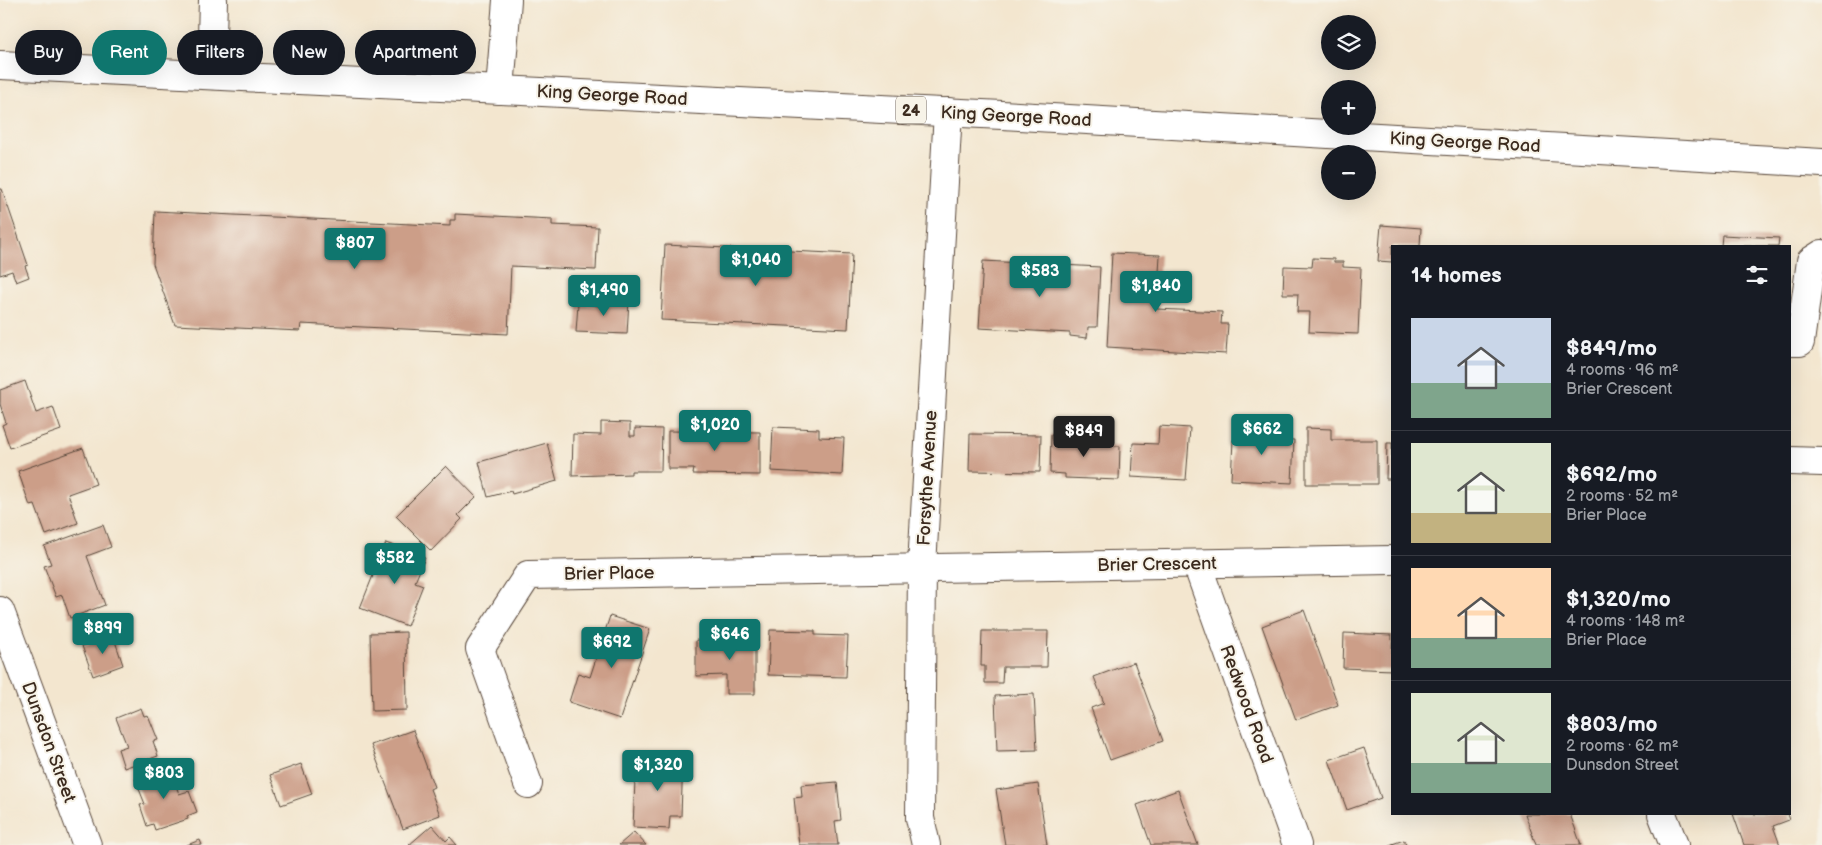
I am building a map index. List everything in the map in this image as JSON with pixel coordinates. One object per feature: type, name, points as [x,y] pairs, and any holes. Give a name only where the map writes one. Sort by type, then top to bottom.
[{"type":"street","points":[[213,0],[213,30]]},
{"type":"street","points":[[500,90],[507,0]]},
{"type":"street","name":"King George Road","points":[[0,65],[177,73]]},
{"type":"street","name":"King George Road","points":[[212,75],[948,112],[1822,163]]},
{"type":"street","name":"Forsythe Avenue","points":[[926,845],[920,818],[922,566],[948,112]]},
{"type":"street","points":[[1791,342],[1800,342],[1811,261],[1822,254]]},
{"type":"street","points":[[1791,461],[1822,462]]},
{"type":"street","name":"Brier Crescent","points":[[922,566],[1197,564],[1391,560]]},
{"type":"street","name":"Redwood Road","points":[[1197,564],[1297,845]]},
{"type":"street","name":"Brier Place","points":[[528,784],[480,649],[528,575],[922,566]]},
{"type":"street","name":"Dunsdon Street","points":[[0,611],[87,845]]},
{"type":"street","points":[[1662,815],[1674,845]]},
{"type":"building","points":[[0,189],[2,189],[28,265],[25,266],[29,277],[16,282],[12,271],[0,275]]},
{"type":"building","points":[[155,211],[450,226],[450,220],[455,220],[455,214],[552,219],[552,225],[598,227],[596,270],[511,266],[508,334],[301,324],[300,331],[175,325],[153,264]]},
{"type":"building","points":[[1381,225],[1421,228],[1420,245],[1391,245],[1391,262],[1378,261]]},
{"type":"building","points":[[1722,235],[1779,238],[1778,245],[1721,245]]},
{"type":"building","points":[[665,245],[852,254],[848,329],[661,320]]},
{"type":"building","points":[[1112,253],[1160,255],[1157,309],[1222,312],[1221,324],[1228,324],[1226,354],[1107,347]]},
{"type":"building","points":[[1313,258],[1334,259],[1334,262],[1343,262],[1343,267],[1361,268],[1358,334],[1309,332],[1310,312],[1297,312],[1298,294],[1283,294],[1284,266],[1312,267]]},
{"type":"building","points":[[983,261],[1100,267],[1097,327],[1088,327],[1087,338],[1070,336],[1070,333],[979,328]]},
{"type":"building","points":[[601,299],[629,300],[627,334],[576,332],[578,304],[600,306]]},
{"type":"building","points":[[25,381],[36,413],[53,407],[61,430],[10,448],[2,425],[6,423],[0,404],[0,390]]},
{"type":"building","points":[[1243,421],[1271,422],[1270,439],[1294,440],[1292,483],[1231,480],[1233,440],[1242,441]]},
{"type":"building","points":[[601,422],[630,423],[630,436],[635,436],[635,428],[662,429],[661,471],[631,471],[631,474],[572,476],[573,434],[601,435]]},
{"type":"building","points":[[1159,426],[1190,428],[1186,480],[1131,477],[1133,443],[1158,444]]},
{"type":"building","points":[[773,427],[819,429],[819,437],[844,438],[842,475],[771,471]]},
{"type":"building","points":[[1306,428],[1331,429],[1331,440],[1377,440],[1377,484],[1306,484]]},
{"type":"building","points":[[668,431],[760,432],[760,475],[693,474],[694,469],[668,469]]},
{"type":"building","points":[[970,434],[1041,435],[1040,472],[969,471]]},
{"type":"building","points":[[1051,435],[1106,437],[1106,446],[1120,446],[1119,480],[1065,478],[1065,474],[1050,473]]},
{"type":"building","points":[[547,443],[557,481],[512,494],[511,491],[488,497],[479,462]]},
{"type":"building","points":[[1387,443],[1391,443],[1391,479],[1386,479]]},
{"type":"building","points":[[83,448],[96,484],[68,494],[78,523],[46,535],[35,505],[30,506],[18,471]]},
{"type":"building","points":[[446,466],[476,497],[458,515],[462,519],[431,551],[396,516]]},
{"type":"building","points":[[103,525],[111,547],[87,556],[105,605],[70,618],[62,595],[56,597],[44,566],[51,564],[44,546]]},
{"type":"building","points":[[386,543],[425,558],[415,582],[423,585],[407,626],[360,608]]},
{"type":"building","points":[[1304,610],[1338,705],[1296,720],[1262,626]]},
{"type":"building","points":[[610,616],[650,629],[620,719],[569,702],[578,673],[590,677]]},
{"type":"building","points":[[770,630],[815,631],[815,635],[848,636],[846,677],[768,675]]},
{"type":"building","points":[[725,631],[755,631],[755,694],[726,694],[726,675],[696,676],[696,640],[725,640]]},
{"type":"building","points":[[982,631],[1048,631],[1047,667],[1003,667],[1002,683],[985,683],[985,666],[981,666]]},
{"type":"building","points":[[406,632],[407,710],[372,711],[370,633]]},
{"type":"building","points":[[1344,633],[1391,635],[1391,670],[1343,668]]},
{"type":"building","points":[[113,635],[123,665],[93,676],[82,646]]},
{"type":"building","points":[[1134,662],[1163,741],[1110,760],[1091,708],[1104,703],[1094,677]]},
{"type":"building","points":[[1034,694],[1037,750],[997,751],[995,696]]},
{"type":"building","points":[[141,708],[144,716],[148,715],[158,740],[153,741],[158,756],[124,768],[118,749],[127,746],[116,718]]},
{"type":"building","points":[[413,730],[434,787],[430,789],[440,815],[403,829],[371,745]]},
{"type":"building","points":[[1364,748],[1381,798],[1347,810],[1329,760]]},
{"type":"building","points":[[642,755],[683,757],[681,816],[670,816],[669,829],[633,827],[635,780],[641,780]]},
{"type":"building","points":[[301,764],[312,794],[281,805],[270,775]]},
{"type":"building","points":[[169,766],[179,794],[189,791],[197,812],[187,816],[188,819],[155,830],[153,824],[147,826],[140,805],[145,804],[135,779]]},
{"type":"building","points":[[837,782],[841,820],[835,821],[838,845],[799,845],[794,798],[802,797],[801,785]]},
{"type":"building","points":[[1038,784],[1047,845],[1005,845],[996,790]]},
{"type":"building","points":[[1178,790],[1198,845],[1151,845],[1137,805]]},
{"type":"building","points":[[1525,815],[1570,815],[1581,845],[1536,845]]},
{"type":"building","points":[[1733,815],[1787,815],[1789,820],[1773,826],[1780,845],[1744,845]]},
{"type":"building","points":[[432,825],[446,841],[450,837],[457,845],[409,845]]},
{"type":"building","points":[[634,832],[646,845],[619,845]]},
{"type":"building","points":[[200,840],[202,845],[187,845]]},
{"type":"building","points":[[1404,840],[1406,845],[1389,845]]}]
